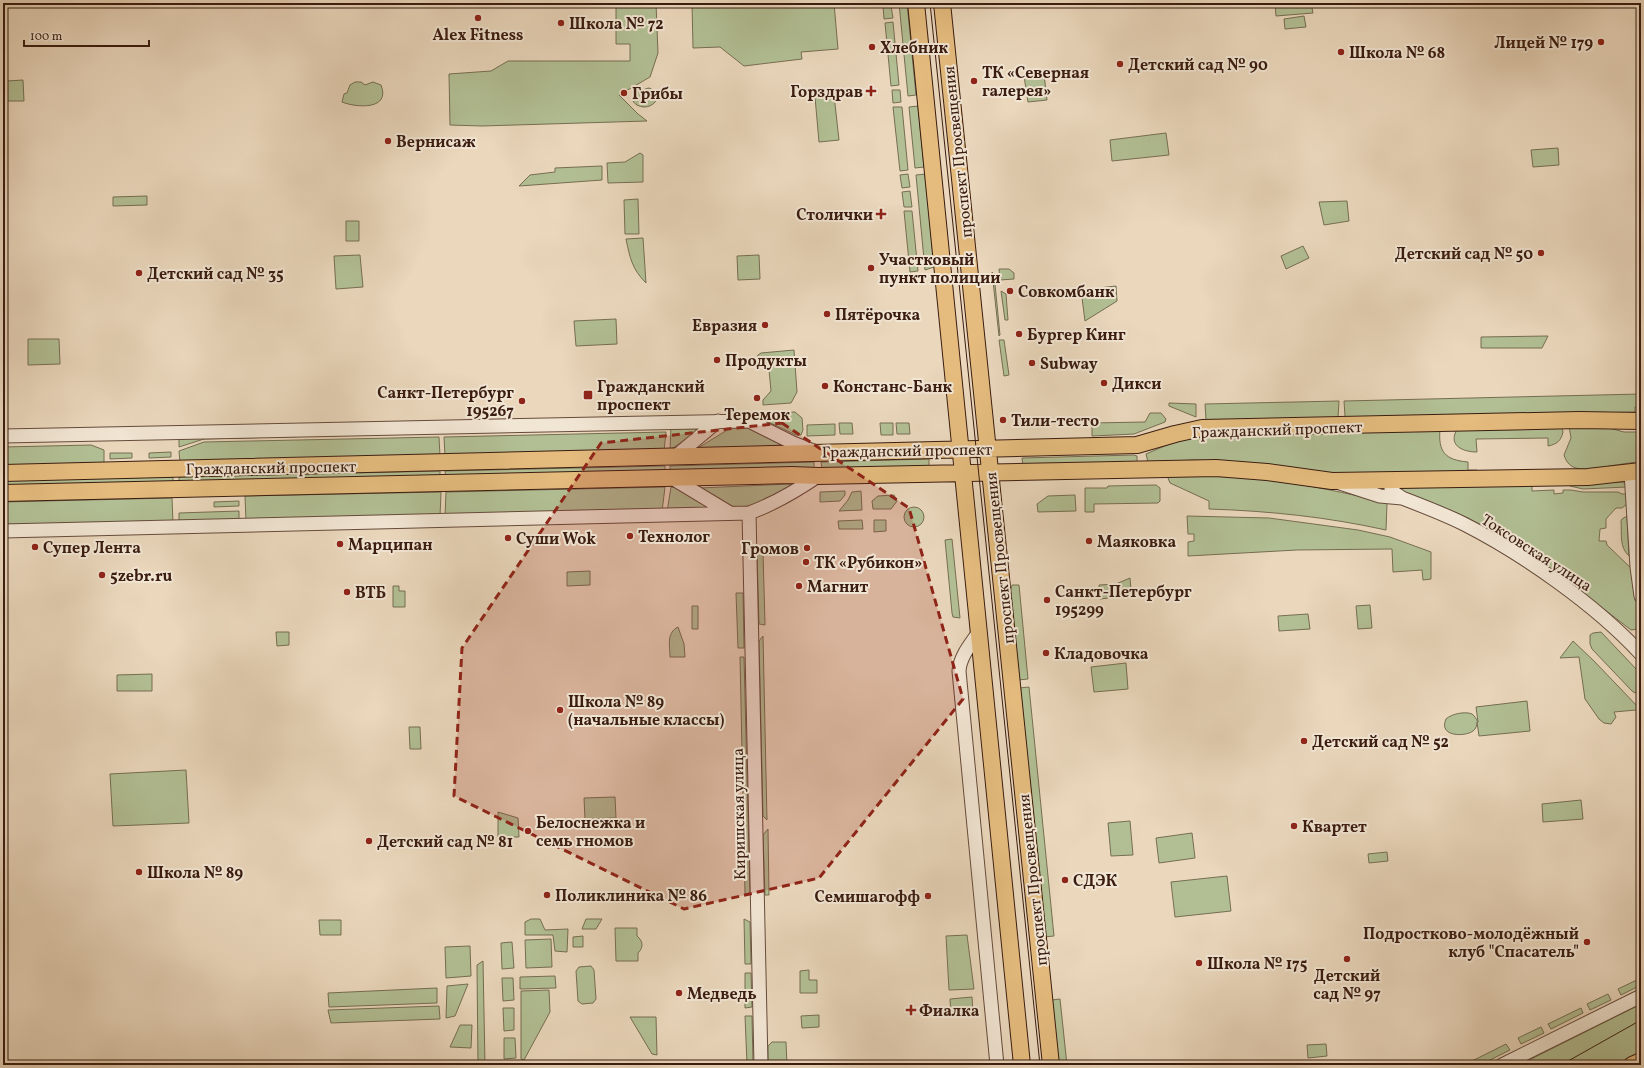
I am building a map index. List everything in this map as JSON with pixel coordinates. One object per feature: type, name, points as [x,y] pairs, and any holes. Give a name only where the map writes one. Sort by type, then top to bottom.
[{"type":"main road","name":"проспект Просвещения","points":[[916,3],[1022,1065]]},
{"type":"main road","name":"проспект Просвещения","points":[[942,3],[1051,1065]]},
{"type":"main road","name":"Гражданский проспект","points":[[3,473],[1137,444],[1202,428],[1579,420],[1641,421]]},
{"type":"main road","points":[[1137,444],[1143,457],[1139,470]]},
{"type":"main road","name":"Гражданский проспект","points":[[3,493],[792,475],[963,474],[1179,468],[1239,469],[1332,481],[1588,477],[1636,472]]},
{"type":"main road","points":[[1632,1065],[1641,1061]]},
{"type":"street","points":[[675,457],[718,421]]},
{"type":"street","points":[[3,436],[749,421],[793,443],[816,452]]},
{"type":"street","points":[[1636,472],[1637,567],[1641,596]]},
{"type":"street","name":"Гражданский проспект","points":[[3,531],[749,513],[766,507],[786,497],[818,476]]},
{"type":"street","points":[[672,478],[730,513]]},
{"type":"street","points":[[1395,480],[1391,488],[1393,492],[1402,498]]},
{"type":"street","name":"Токсовская улица","points":[[1332,481],[1380,496],[1402,498],[1465,525],[1528,562],[1594,610],[1639,646]]},
{"type":"street","name":"Киришская улица","points":[[749,513],[760,1065]]},
{"type":"street","points":[[979,632],[962,657],[959,671],[998,1065]]},
{"type":"street","points":[[1502,1065],[1641,996]]},
{"type":"highlighted area","points":[[782,423],[909,508],[963,699],[819,878],[684,909],[454,796],[462,648],[601,443]]},
{"type":"green space","points":[[616,3],[656,3],[658,53],[650,77],[619,95],[647,121],[482,126],[450,125],[449,74],[491,71],[508,61],[630,61],[630,44],[616,44]]},
{"type":"green space","points":[[692,3],[834,3],[838,49],[801,52],[802,59],[744,66],[720,47],[693,48]]},
{"type":"green space","points":[[899,3],[907,3],[916,95],[908,96]]},
{"type":"green space","points":[[1275,3],[1311,3],[1313,13],[1276,16]]},
{"type":"green space","points":[[883,6],[891,6],[893,18],[884,19]]},
{"type":"green space","points":[[1304,16],[1306,27],[1285,29],[1284,19]]},
{"type":"green space","points":[[893,22],[899,85],[891,86],[885,23]]},
{"type":"green space","points":[[1044,74],[1047,100],[1028,102],[1024,76]]},
{"type":"green space","points":[[23,80],[24,101],[3,101],[3,90],[7,81]]},
{"type":"green space","points":[[355,82],[361,82],[365,85],[373,82],[381,85],[383,93],[381,99],[377,103],[364,106],[342,102],[344,94],[347,93],[350,85]]},
{"type":"green space","points":[[649,88],[657,95],[655,102],[647,107],[637,105],[633,100],[636,94]]},
{"type":"green space","points":[[892,90],[900,90],[901,102],[893,103]]},
{"type":"green space","points":[[834,95],[839,140],[819,142],[815,97]]},
{"type":"green space","points":[[918,106],[924,167],[915,168],[909,107]]},
{"type":"green space","points":[[893,107],[902,107],[908,170],[900,171]]},
{"type":"green space","points":[[1166,133],[1169,155],[1112,161],[1110,140]]},
{"type":"green space","points":[[1558,148],[1559,165],[1533,167],[1531,150]]},
{"type":"green space","points":[[640,153],[643,155],[643,182],[608,183],[607,163],[625,162]]},
{"type":"green space","points":[[602,166],[602,180],[519,186],[530,175],[555,172],[555,168]]},
{"type":"green space","points":[[908,174],[910,187],[902,188],[900,175]]},
{"type":"green space","points":[[926,174],[934,267],[925,270],[916,175]]},
{"type":"green space","points":[[910,191],[912,207],[904,207],[902,192]]},
{"type":"green space","points":[[147,196],[147,205],[113,206],[113,197]]},
{"type":"green space","points":[[638,199],[639,234],[625,234],[624,200]]},
{"type":"green space","points":[[1347,201],[1349,221],[1324,225],[1319,202]]},
{"type":"green space","points":[[904,211],[912,211],[918,271],[910,272]]},
{"type":"green space","points":[[346,221],[359,221],[359,241],[346,241]]},
{"type":"green space","points":[[643,238],[646,283],[641,278],[632,263],[626,239]]},
{"type":"green space","points":[[1303,246],[1309,258],[1286,269],[1281,256]]},
{"type":"green space","points":[[360,255],[363,287],[336,289],[334,256]]},
{"type":"green space","points":[[759,255],[760,279],[738,280],[737,256]]},
{"type":"green space","points":[[999,269],[1009,269],[1014,273],[1014,279],[1000,280]]},
{"type":"green space","points":[[992,272],[994,274],[999,336]]},
{"type":"green space","points":[[1116,286],[1117,301],[1085,321],[1081,290]]},
{"type":"green space","points":[[1001,291],[1006,294],[1008,320],[1005,320]]},
{"type":"green space","points":[[616,319],[617,344],[576,346],[574,321]]},
{"type":"green space","points":[[1548,336],[1542,348],[1481,348],[1481,337]]},
{"type":"green space","points":[[28,339],[59,339],[60,364],[28,365]]},
{"type":"green space","points":[[999,340],[1004,340],[1009,375],[1004,376]]},
{"type":"green space","points":[[794,350],[797,392],[791,403],[763,405],[763,400],[771,391],[769,370],[764,362],[755,363],[758,355],[761,353]]},
{"type":"green space","points":[[1641,394],[1641,406],[1635,407],[1635,412],[1347,419],[1345,416],[1344,401]]},
{"type":"green space","points":[[1339,401],[1338,418],[1206,420],[1205,404]]},
{"type":"green space","points":[[1169,403],[1196,404],[1196,417],[1169,406]]},
{"type":"green space","points":[[795,412],[802,418],[803,430],[801,435],[796,435],[764,420],[764,413]]},
{"type":"green space","points":[[1150,413],[1161,413],[1166,419],[1165,422],[1134,434],[1092,436],[1092,423],[1145,422]]},
{"type":"green space","points":[[839,423],[852,423],[853,434],[840,434]]},
{"type":"green space","points":[[880,423],[893,423],[893,435],[881,435]]},
{"type":"green space","points":[[896,423],[909,423],[910,434],[897,434]]},
{"type":"green space","points":[[737,424],[742,424],[779,443],[779,445],[777,447],[698,448]]},
{"type":"green space","points":[[835,424],[835,435],[807,436],[807,425]]},
{"type":"green space","points":[[671,426],[702,428],[670,450]]},
{"type":"green space","points":[[1569,426],[1609,428],[1624,432],[1641,432],[1641,462],[1588,469],[1581,469],[1571,466],[1564,455],[1571,438]]},
{"type":"green space","points":[[1458,428],[1562,428],[1563,432],[1558,442],[1548,446],[1548,438],[1476,439],[1477,452],[1471,452],[1461,449],[1455,443],[1454,438]]},
{"type":"green space","points":[[1440,429],[1440,444],[1445,453],[1454,459],[1468,462],[1468,470],[1477,470],[1477,473],[1349,475],[1240,462],[1194,460],[1148,462],[1146,454],[1183,438],[1194,435]]},
{"type":"green space","points":[[666,432],[664,451],[445,456],[444,437]]},
{"type":"green space","points":[[438,433],[204,439],[179,447],[179,437]]},
{"type":"green space","points":[[439,437],[440,456],[180,462],[179,451],[204,442]]},
{"type":"green space","points":[[91,445],[104,450],[104,464],[3,466],[3,447]]},
{"type":"green space","points":[[171,452],[171,457],[149,458],[149,453]]},
{"type":"green space","points":[[110,453],[132,453],[132,458],[110,459]]},
{"type":"green space","points":[[1137,456],[1137,462],[1023,466],[1022,458]]},
{"type":"green space","points":[[929,459],[929,466],[822,469],[821,462]]},
{"type":"green space","points":[[814,462],[814,469],[670,472],[670,466]]},
{"type":"green space","points":[[665,466],[665,472],[446,477],[445,471]]},
{"type":"green space","points":[[440,471],[440,477],[179,483],[179,477]]},
{"type":"green space","points":[[1170,476],[1229,477],[1280,482],[1326,489],[1387,503],[1386,530],[1298,515],[1209,509],[1209,501],[1170,483],[1168,478]]},
{"type":"green space","points":[[173,477],[173,484],[3,487],[3,480]]},
{"type":"green space","points":[[1622,482],[1627,487],[1583,489],[1570,486],[1570,483]]},
{"type":"green space","points":[[789,484],[792,486],[754,506],[734,507],[728,506],[700,488]]},
{"type":"green space","points":[[1532,484],[1532,491],[1554,490],[1554,494],[1563,493],[1563,490],[1571,490],[1583,492],[1618,492],[1628,494],[1627,504],[1622,508],[1616,508],[1606,519],[1606,528],[1600,529],[1599,541],[1606,541],[1607,545],[1634,571],[1640,625],[1638,629],[1631,630],[1552,570],[1490,530],[1451,510],[1397,491],[1396,488]]},
{"type":"green space","points":[[1156,485],[1160,488],[1160,501],[1158,503],[1094,504],[1094,512],[1085,512],[1085,488]]},
{"type":"green space","points":[[665,487],[662,512],[445,517],[446,492]]},
{"type":"green space","points":[[671,487],[677,488],[710,508],[667,512]]},
{"type":"green space","points":[[845,491],[845,495],[840,501],[820,502],[820,492]]},
{"type":"green space","points":[[861,491],[862,510],[839,511],[848,500],[852,492]]},
{"type":"green space","points":[[441,492],[440,517],[246,521],[245,496]]},
{"type":"green space","points":[[894,495],[897,501],[891,509],[873,509],[872,501],[878,496]]},
{"type":"green space","points":[[1075,495],[1076,511],[1038,512],[1037,504],[1048,496]]},
{"type":"green space","points":[[172,498],[173,523],[3,527],[3,502]]},
{"type":"green space","points":[[239,501],[239,506],[214,507],[214,502]]},
{"type":"green space","points":[[914,507],[921,510],[924,517],[921,524],[914,527],[907,524],[904,517],[907,510]]},
{"type":"green space","points":[[239,511],[239,521],[179,523],[179,513]]},
{"type":"green space","points":[[1187,516],[1269,518],[1358,530],[1390,537],[1431,552],[1431,579],[1423,580],[1422,570],[1393,572],[1392,549],[1297,550],[1188,556],[1188,542],[1194,541],[1194,534],[1188,534]]},
{"type":"green space","points":[[1627,516],[1629,556],[1622,544],[1621,535],[1621,521]]},
{"type":"green space","points":[[862,520],[863,529],[839,529],[838,521]]},
{"type":"green space","points":[[874,520],[886,520],[886,531],[874,532]]},
{"type":"green space","points":[[952,539],[960,618],[953,617],[952,613],[945,540]]},
{"type":"green space","points":[[757,552],[763,552],[765,625],[759,624]]},
{"type":"green space","points":[[590,571],[590,585],[567,586],[567,572]]},
{"type":"green space","points":[[1130,578],[1131,590],[1118,591],[1118,597],[1100,599],[1099,585],[1116,584]]},
{"type":"green space","points":[[1012,585],[1019,585],[1028,679],[1018,680],[1009,596]]},
{"type":"green space","points":[[393,586],[399,586],[399,591],[405,591],[405,607],[393,607]]},
{"type":"green space","points":[[736,593],[743,593],[744,648],[738,648]]},
{"type":"green space","points":[[1370,605],[1372,628],[1358,629],[1356,606]]},
{"type":"green space","points":[[692,606],[698,606],[698,629],[692,629]]},
{"type":"green space","points":[[1308,614],[1310,629],[1279,631],[1278,616]]},
{"type":"green space","points":[[678,627],[684,644],[685,657],[670,657],[670,636]]},
{"type":"green space","points":[[276,632],[289,632],[289,645],[277,646]]},
{"type":"green space","points":[[1601,632],[1638,671],[1637,691],[1635,693],[1592,649],[1590,644],[1590,635]]},
{"type":"green space","points":[[763,636],[767,820],[763,816],[759,641]]},
{"type":"green space","points":[[1573,641],[1638,707],[1636,710],[1614,712],[1616,717],[1611,724],[1604,723],[1599,719],[1585,699],[1579,657],[1560,658]]},
{"type":"green space","points":[[740,657],[744,657],[750,894],[745,894]]},
{"type":"green space","points":[[1126,663],[1128,689],[1094,692],[1091,667]]},
{"type":"green space","points":[[152,674],[152,691],[117,691],[117,675]]},
{"type":"green space","points":[[1029,687],[1054,936],[1044,937],[1019,688]]},
{"type":"green space","points":[[1527,701],[1530,731],[1479,736],[1477,722],[1474,730],[1469,733],[1459,735],[1449,732],[1446,729],[1446,719],[1455,714],[1472,714],[1478,722],[1476,707]]},
{"type":"green space","points":[[409,727],[420,727],[421,749],[410,749]]},
{"type":"green space","points":[[186,770],[189,823],[113,826],[110,774]]},
{"type":"green space","points":[[615,797],[616,818],[585,819],[584,798]]},
{"type":"green space","points":[[1581,800],[1583,819],[1543,822],[1542,804]]},
{"type":"green space","points":[[498,812],[518,818],[519,837],[498,837]]},
{"type":"green space","points":[[1130,821],[1133,855],[1111,856],[1108,823]]},
{"type":"green space","points":[[768,829],[769,895],[765,895],[763,835]]},
{"type":"green space","points":[[1192,833],[1195,858],[1159,863],[1156,838]]},
{"type":"green space","points":[[1387,852],[1388,861],[1369,863],[1368,854]]},
{"type":"green space","points":[[1227,876],[1231,911],[1175,917],[1171,882]]},
{"type":"green space","points":[[531,919],[540,919],[545,930],[568,929],[567,952],[555,951],[553,935],[525,935],[525,922]]},
{"type":"green space","points":[[586,919],[602,919],[596,929],[582,929]]},
{"type":"green space","points":[[744,919],[750,922],[751,964],[745,964]]},
{"type":"green space","points":[[319,920],[341,920],[341,935],[320,935]]},
{"type":"green space","points":[[615,928],[637,928],[637,936],[641,940],[642,944],[638,953],[638,961],[616,961]]},
{"type":"green space","points":[[967,935],[974,989],[949,990],[946,936]]},
{"type":"green space","points":[[583,936],[583,947],[573,947],[573,937]]},
{"type":"green space","points":[[551,939],[552,967],[526,968],[525,940]]},
{"type":"green space","points":[[512,942],[514,968],[502,969],[501,943]]},
{"type":"green space","points":[[470,946],[471,976],[446,978],[445,947]]},
{"type":"green space","points":[[483,961],[485,1065],[478,1065],[477,965]]},
{"type":"green space","points":[[591,966],[594,970],[596,999],[593,1003],[582,1004],[578,1001],[576,971],[579,967]]},
{"type":"green space","points":[[809,970],[809,980],[817,980],[817,993],[800,993],[800,971]]},
{"type":"green space","points":[[745,973],[751,973],[752,1007],[745,1008]]},
{"type":"green space","points":[[555,976],[556,988],[520,989],[520,977]]},
{"type":"green space","points":[[502,978],[513,978],[514,1000],[503,1001]]},
{"type":"green space","points":[[1641,978],[1641,985],[1621,995],[1618,989]]},
{"type":"green space","points":[[468,984],[455,1016],[446,1018],[447,986]]},
{"type":"green space","points":[[437,988],[437,1003],[329,1007],[328,993]]},
{"type":"green space","points":[[549,990],[550,1012],[524,1060],[521,1059],[521,991]]},
{"type":"green space","points":[[1608,994],[1611,1000],[1590,1010],[1587,1004]]},
{"type":"green space","points":[[972,997],[973,1013],[951,1015],[950,999]]},
{"type":"green space","points":[[1060,999],[1067,1065],[1058,1065],[1052,1000]]},
{"type":"green space","points":[[1641,1004],[1641,1053],[1618,1065],[1614,1065],[1613,1062],[1607,1065],[1519,1065]]},
{"type":"green space","points":[[439,1006],[440,1019],[331,1023],[328,1010]]},
{"type":"green space","points":[[503,1008],[514,1008],[514,1030],[504,1031]]},
{"type":"green space","points":[[1581,1008],[1583,1013],[1551,1029],[1548,1024]]},
{"type":"green space","points":[[819,1015],[819,1027],[802,1028],[801,1016]]},
{"type":"green space","points":[[745,1016],[752,1016],[753,1064],[747,1064]]},
{"type":"green space","points":[[630,1017],[656,1017],[657,1055],[652,1054]]},
{"type":"green space","points":[[460,1025],[472,1025],[471,1048],[450,1047]]},
{"type":"green space","points":[[1541,1027],[1544,1033],[1521,1044],[1518,1038]]},
{"type":"green space","points":[[504,1038],[515,1038],[516,1058],[504,1059]]},
{"type":"green space","points":[[772,1042],[786,1042],[787,1065],[768,1065],[768,1046]]},
{"type":"green space","points":[[1326,1044],[1327,1056],[1308,1058],[1307,1045]]},
{"type":"green space","points":[[1506,1044],[1510,1050],[1480,1065],[1464,1065]]},
{"type":"tram line","points":[[930,3],[1040,1065]]},
{"type":"tram line","points":[[1561,1065],[1641,1020]]},
{"type":"place","name":"Alex Fitness","points":[[478,18]]},
{"type":"place","name":"Школа № 72","points":[[561,23]]},
{"type":"place","name":"Лицей № 179","points":[[1601,42]]},
{"type":"place","name":"Хлебник","points":[[872,47]]},
{"type":"place","name":"Школа № 68","points":[[1341,52]]},
{"type":"place","name":"Детский сад № 90","points":[[1120,64]]},
{"type":"place","name":"ТК «Северная галерея»","points":[[974,81]]},
{"type":"place","name":"Горздрав","points":[[871,91]]},
{"type":"place","name":"Грибы","points":[[624,93]]},
{"type":"place","name":"Вернисаж","points":[[388,141]]},
{"type":"place","name":"Столички","points":[[881,214]]},
{"type":"place","name":"Детский сад № 50","points":[[1541,253]]},
{"type":"place","name":"Участковый пункт полиции","points":[[871,268]]},
{"type":"place","name":"Детский сад № 35","points":[[139,273]]},
{"type":"place","name":"Совкомбанк","points":[[1010,291]]},
{"type":"place","name":"Пятёрочка","points":[[827,314]]},
{"type":"place","name":"Евразия","points":[[765,325]]},
{"type":"place","name":"Бургер Кинг","points":[[1019,334]]},
{"type":"place","name":"Продукты","points":[[717,360]]},
{"type":"place","name":"Subway","points":[[1032,363]]},
{"type":"place","name":"Дикси","points":[[1104,383]]},
{"type":"place","name":"Констанс-Банк","points":[[825,386]]},
{"type":"place","name":"Гражданский проспект","points":[[588,395]]},
{"type":"place","name":"Теремок","points":[[757,398]]},
{"type":"place","name":"Санкт-Петербург 195267","points":[[522,401]]},
{"type":"place","name":"Тили-тесто","points":[[1003,420]]},
{"type":"place","name":"Технолог","points":[[630,536]]},
{"type":"place","name":"Суши Wok","points":[[508,538]]},
{"type":"place","name":"Маяковка","points":[[1089,541]]},
{"type":"place","name":"Марципан","points":[[340,544]]},
{"type":"place","name":"Супер Лента","points":[[35,547]]},
{"type":"place","name":"Громов","points":[[807,548]]},
{"type":"place","name":"ТК «Рубикон»","points":[[806,562]]},
{"type":"place","name":"5zebr.ru","points":[[102,575]]},
{"type":"place","name":"Магнит","points":[[799,586]]},
{"type":"place","name":"ВТБ","points":[[347,592]]},
{"type":"place","name":"Санкт-Петербург 195299","points":[[1047,600]]},
{"type":"place","name":"Кладовочка","points":[[1046,653]]},
{"type":"place","name":"Школа № 89 (начальные классы)","points":[[560,710]]},
{"type":"place","name":"Детский сад № 52","points":[[1304,741]]},
{"type":"place","name":"Квартет","points":[[1294,826]]},
{"type":"place","name":"Белоснежка и семь гномов","points":[[528,831]]},
{"type":"place","name":"Детский сад № 81","points":[[369,841]]},
{"type":"place","name":"Школа № 89","points":[[139,872]]},
{"type":"place","name":"СДЭК","points":[[1065,880]]},
{"type":"place","name":"Поликлиника № 86","points":[[547,895]]},
{"type":"place","name":"Семишагофф","points":[[928,896]]},
{"type":"place","name":"Подростково-молодёжный клуб \"Спасатель\"","points":[[1587,942]]},
{"type":"place","name":"Детский сад № 97","points":[[1347,959]]},
{"type":"place","name":"Школа № 175","points":[[1199,963]]},
{"type":"place","name":"Медведь","points":[[679,993]]},
{"type":"place","name":"Фиалка","points":[[911,1010]]}]
